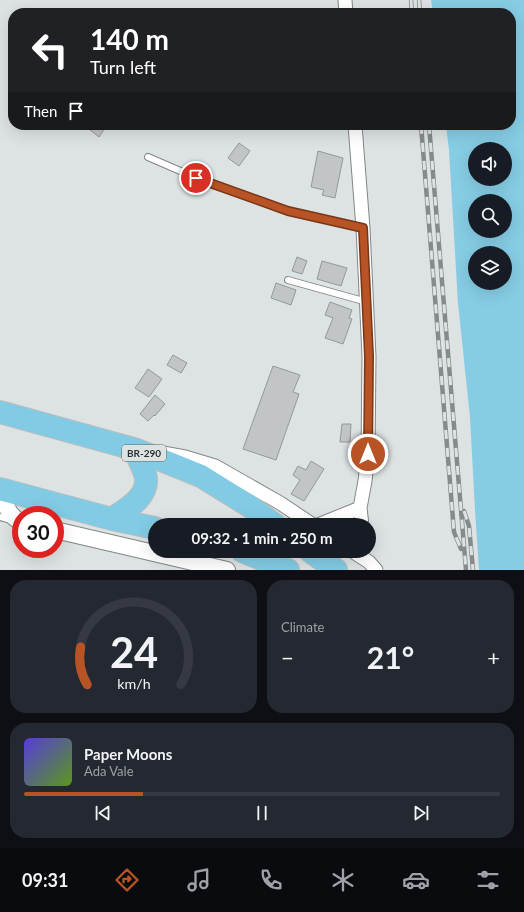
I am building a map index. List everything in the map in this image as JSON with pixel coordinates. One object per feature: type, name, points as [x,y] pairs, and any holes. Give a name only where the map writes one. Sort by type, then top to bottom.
[{"type":"highway","name":"BR-290","points":[[0,412],[134,449],[201,476],[251,507],[266,518]]},
{"type":"highway","points":[[112,519],[136,503],[144,490],[146,478],[134,449]]},
{"type":"highway","points":[[0,490],[112,519],[148,527]]},
{"type":"highway","points":[[259,558],[288,570]]},
{"type":"highway","points":[[320,558],[336,570]]},
{"type":"street","points":[[355,130],[363,228],[369,356],[368,454],[360,508],[361,518]]},
{"type":"street","points":[[134,449],[185,456],[215,466],[280,503],[302,518]]},
{"type":"street","points":[[0,490],[4,502],[12,515]]},
{"type":"street","points":[[335,518],[360,508]]},
{"type":"street","points":[[64,532],[227,570]]},
{"type":"lane","points":[[148,157],[208,183],[288,211],[363,228]]},
{"type":"lane","points":[[288,280],[367,302]]},
{"type":"lane","points":[[0,517],[12,520]]},
{"type":"shaded area","points":[[431,0],[524,0],[524,570],[479,570],[470,417],[458,303],[447,130],[516,130],[516,8],[432,8]]},
{"type":"building","points":[[90,130],[104,130],[99,137]]},
{"type":"building","points":[[239,143],[250,151],[239,166],[228,158]]},
{"type":"building","points":[[318,151],[343,158],[335,198],[322,195],[324,190],[311,187]]},
{"type":"building","points":[[297,257],[307,261],[302,274],[292,271]]},
{"type":"building","points":[[322,261],[347,268],[341,286],[317,279]]},
{"type":"building","points":[[276,283],[296,290],[291,305],[271,298]]},
{"type":"building","points":[[330,302],[352,310],[349,318],[352,319],[343,344],[325,338],[333,318],[325,315]]},
{"type":"building","points":[[173,355],[187,363],[181,373],[167,365]]},
{"type":"building","points":[[273,366],[300,375],[293,392],[299,394],[276,460],[243,449]]},
{"type":"building","points":[[148,369],[162,379],[149,397],[135,388]]},
{"type":"building","points":[[155,395],[165,404],[155,416],[154,415],[148,421],[140,414]]},
{"type":"building","points":[[342,424],[351,424],[350,442],[340,442]]},
{"type":"building","points":[[311,461],[324,469],[304,501],[291,494],[300,480],[293,475],[298,466],[306,470]]},
{"type":"railway","points":[[411,0],[412,8]]},
{"type":"railway","points":[[419,0],[420,8]]},
{"type":"railway","points":[[421,130],[454,532],[461,549]]},
{"type":"railway","points":[[429,130],[466,570]]},
{"type":"railway","points":[[464,511],[469,526],[473,570]]},
{"type":"route","points":[[196,178],[288,211],[363,228],[369,356],[368,454]]}]
